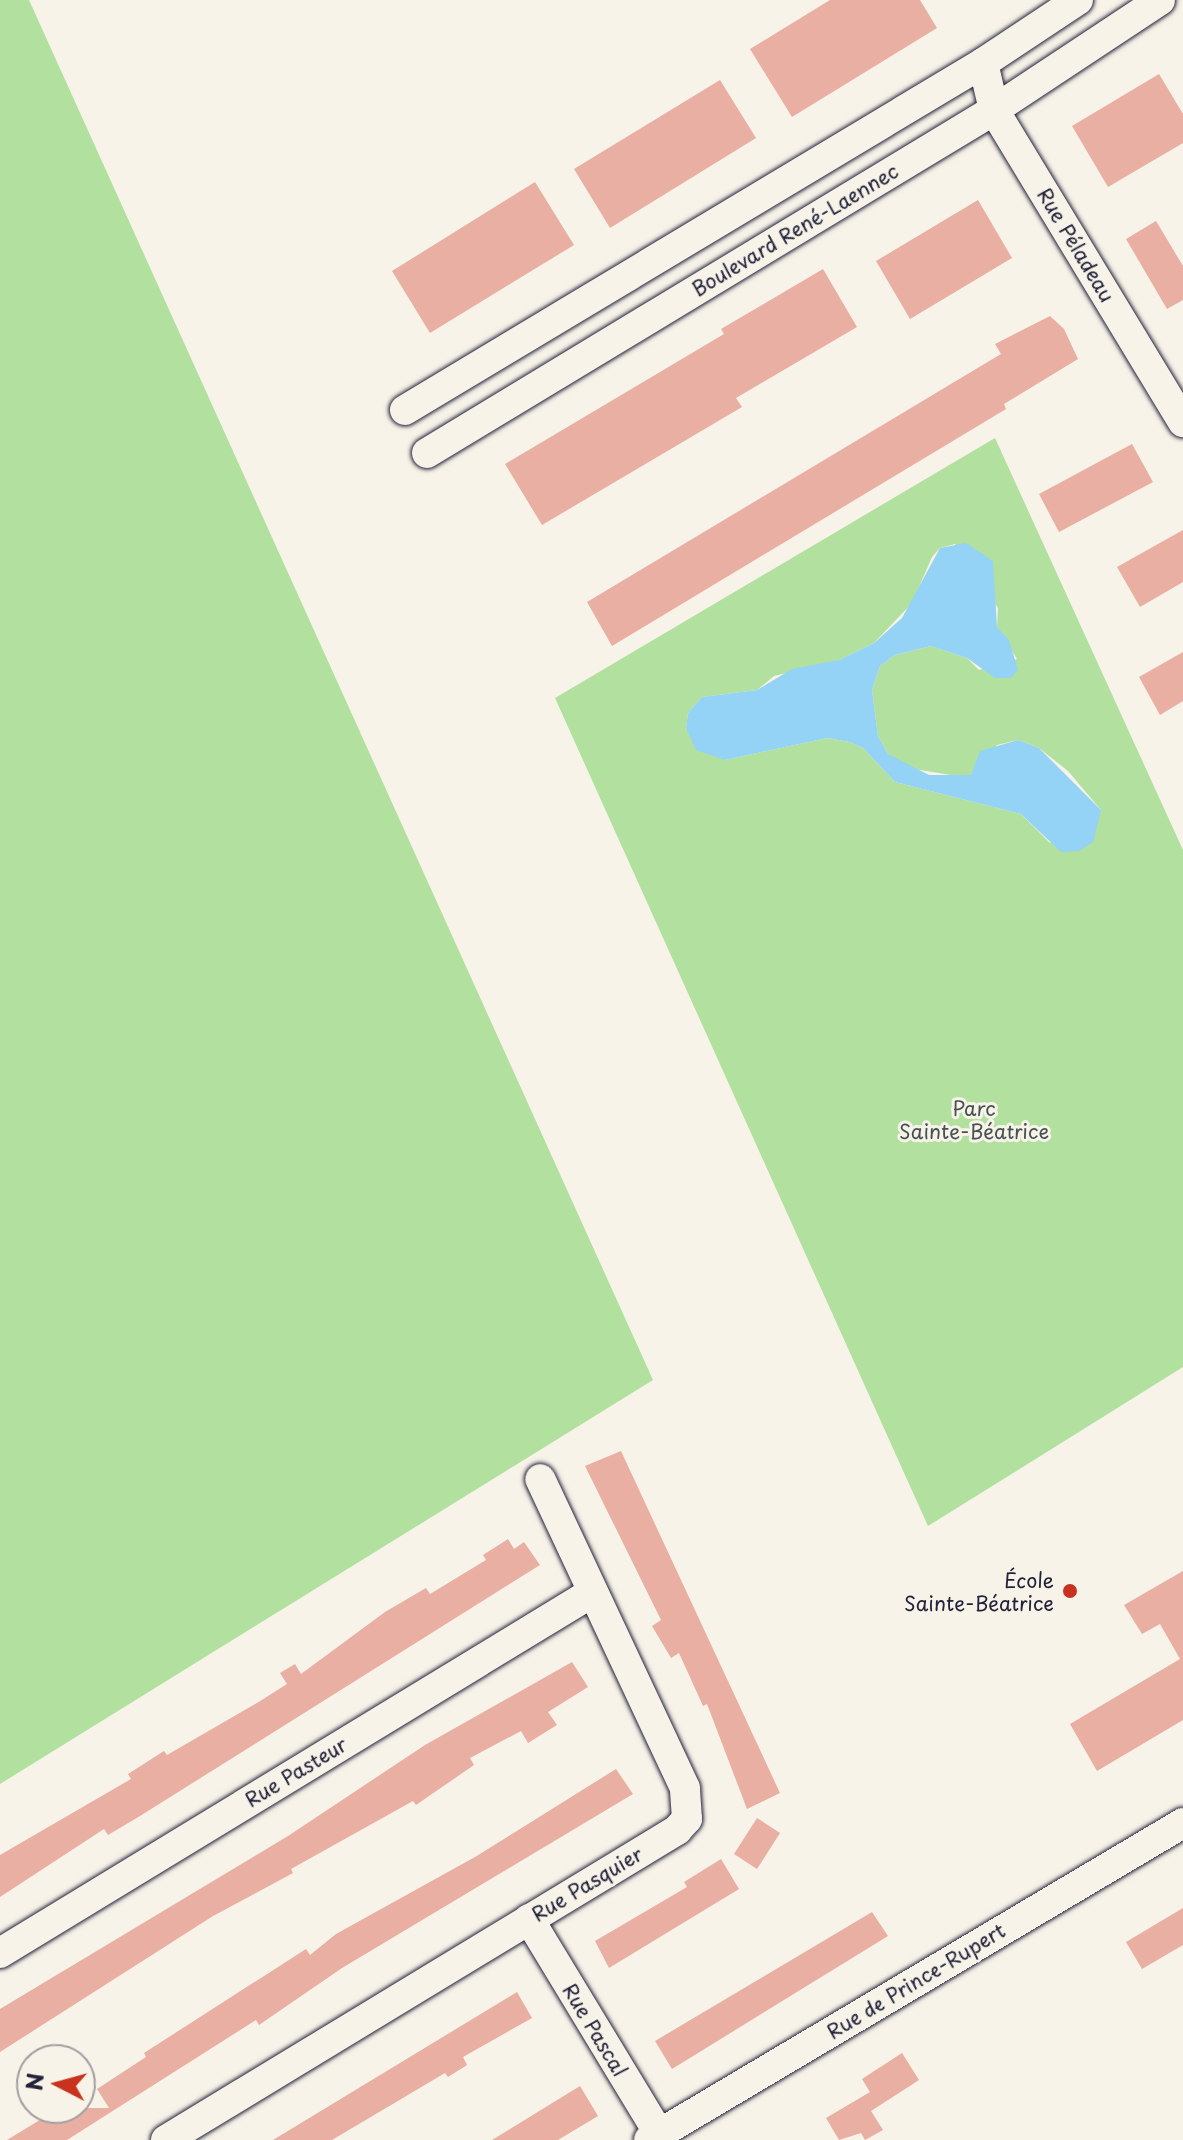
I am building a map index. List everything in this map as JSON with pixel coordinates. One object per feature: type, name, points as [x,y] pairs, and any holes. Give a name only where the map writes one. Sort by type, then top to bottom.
[{"type":"street","points":[[405,410],[983,63],[1078,0]]},
{"type":"street","name":"Boulevard René-Laennec","points":[[427,453],[994,110],[1160,0]]},
{"type":"street","name":"Rue Péladeau","points":[[983,63],[994,110],[1183,422]]},
{"type":"street","name":"Rue Pasquier","points":[[166,2140],[677,1830],[687,1819],[685,1788],[540,1479]]},
{"type":"street","name":"Rue Pasteur","points":[[0,1953],[593,1592]]},
{"type":"street","name":"Rue de Prince-Rupert","points":[[657,2138],[1183,1823]]},
{"type":"street","name":"Rue Pascal","points":[[529,1919],[657,2138]]},
{"type":"green space","points":[[0,0],[29,0],[653,1380],[0,1784]]},
{"type":"green space","name":"Parc Sainte-Béatrice","points":[[995,438],[1183,850],[1183,1367],[928,1526],[555,698]],"holes":[[[955,544],[998,608],[997,627],[1017,659],[979,670],[967,658],[931,646],[895,655],[880,666],[872,690],[878,736],[888,754],[908,768],[957,776],[971,775],[997,745],[1018,740],[1039,748],[1068,771],[1101,810],[1050,843],[1021,814],[895,782],[863,748],[850,742],[827,738],[725,760],[686,729],[688,713],[702,697],[757,690],[774,676],[839,660],[874,643],[912,603],[932,557],[940,548]]]},
{"type":"water","points":[[966,543],[993,561],[997,627],[1009,640],[1018,670],[1011,678],[995,678],[967,658],[931,646],[895,655],[880,666],[872,690],[878,736],[888,754],[929,775],[971,775],[980,751],[1018,740],[1039,748],[1101,810],[1093,842],[1079,851],[1061,852],[1021,814],[895,782],[863,748],[850,742],[827,738],[725,760],[696,750],[686,728],[688,713],[702,697],[757,690],[792,669],[839,660],[874,643],[902,618],[940,548]]},
{"type":"building","points":[[830,0],[920,0],[937,28],[792,117],[750,49]]},
{"type":"building","points":[[1159,74],[1183,114],[1183,143],[1108,187],[1072,126]]},
{"type":"building","points":[[720,80],[756,138],[610,228],[574,169]]},
{"type":"building","points":[[535,182],[574,245],[430,333],[392,271]]},
{"type":"building","points":[[978,200],[1012,258],[910,319],[876,261]]},
{"type":"building","points":[[1156,221],[1183,266],[1183,300],[1167,309],[1126,239]]},
{"type":"building","points":[[823,269],[857,327],[736,398],[742,407],[542,525],[505,464],[724,334],[721,329]]},
{"type":"building","points":[[1050,316],[1064,329],[1078,359],[1004,404],[1006,409],[612,646],[587,602],[1001,354],[995,344]]},
{"type":"building","points":[[1132,444],[1153,482],[1059,532],[1039,494]]},
{"type":"building","points":[[1183,530],[1183,582],[1140,607],[1117,567]]},
{"type":"building","points":[[1183,652],[1183,701],[1160,715],[1139,677]]},
{"type":"building","points":[[621,1451],[780,1793],[747,1809],[707,1704],[703,1706],[679,1653],[671,1658],[652,1626],[661,1620],[585,1466]]},
{"type":"building","points":[[508,1539],[514,1549],[524,1542],[540,1565],[140,1816],[108,1835],[104,1829],[0,1897],[0,1855],[131,1779],[128,1774],[164,1751],[167,1755],[257,1703],[287,1684],[280,1673],[295,1664],[301,1674],[385,1612],[426,1588],[430,1594],[486,1560],[483,1555]]},
{"type":"building","points":[[1183,1571],[1183,1720],[1097,1771],[1070,1724],[1180,1659],[1160,1624],[1142,1634],[1124,1605]]},
{"type":"building","points":[[572,1662],[588,1687],[548,1712],[557,1725],[528,1743],[521,1731],[470,1758],[474,1765],[416,1805],[413,1801],[291,1869],[293,1873],[213,1916],[0,2052],[0,2009],[288,1836],[425,1745]]},
{"type":"building","points":[[616,1769],[633,1794],[342,1968],[259,2025],[256,2020],[96,2122],[96,2108],[109,2108],[97,2089],[146,2057],[144,2053],[306,1949],[310,1955],[336,1934],[475,1857]]},
{"type":"building","points":[[757,1818],[780,1833],[757,1869],[734,1854]]},
{"type":"building","points":[[721,1859],[739,1889],[609,1968],[595,1941],[687,1887],[684,1882]]},
{"type":"building","points":[[1183,1908],[1183,1945],[1142,1969],[1126,1942]]},
{"type":"building","points":[[872,1912],[888,1936],[672,2069],[655,2041]]},
{"type":"building","points":[[517,1992],[532,2018],[463,2057],[467,2065],[448,2077],[445,2073],[332,2140],[273,2140]]},
{"type":"building","points":[[902,2053],[919,2080],[871,2111],[883,2130],[865,2140],[861,2133],[839,2140],[826,2118],[870,2092],[862,2079]]},
{"type":"building","points":[[580,2086],[598,2116],[558,2140],[492,2140]]},
{"type":"building","points":[[33,2124],[92,2124],[67,2140],[7,2140]]},
{"type":"place","name":"École Sainte-Béatrice","points":[[1070,1591]]}]
